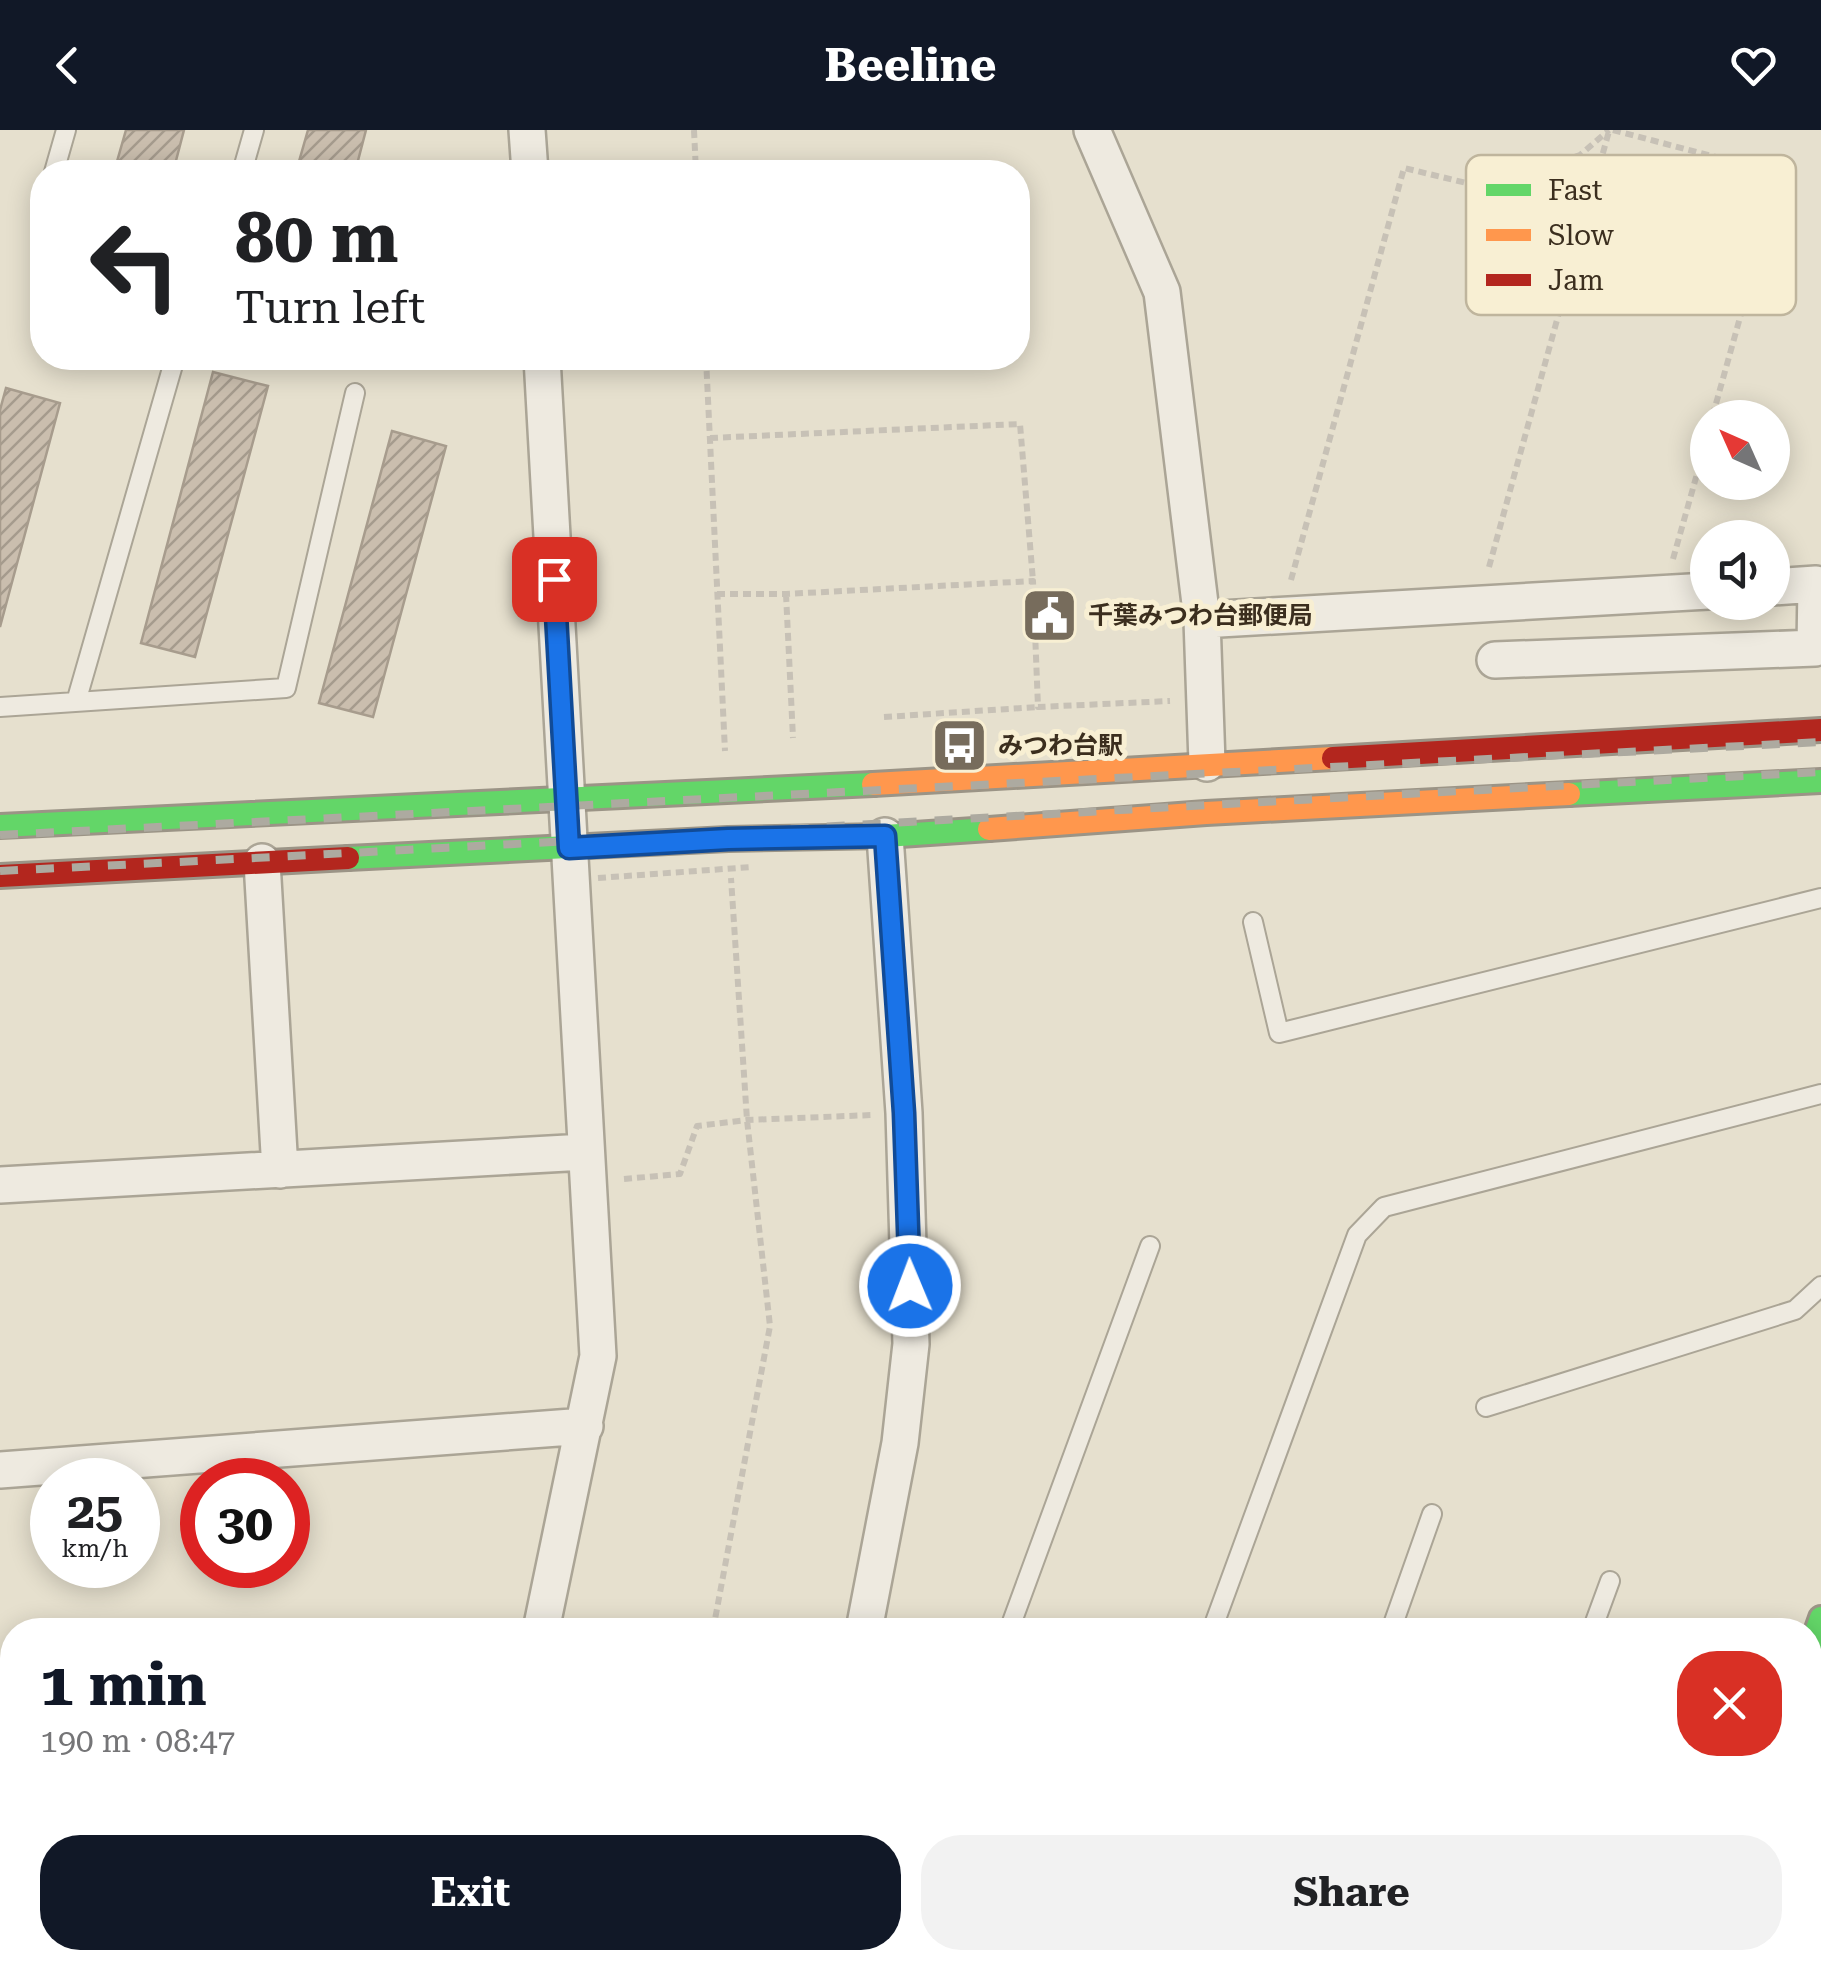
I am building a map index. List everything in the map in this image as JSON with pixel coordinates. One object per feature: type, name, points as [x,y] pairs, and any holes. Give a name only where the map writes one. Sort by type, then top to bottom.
[{"type":"street","points":[[527,130],[529,160]]},
{"type":"street","points":[[1092,130],[1162,292],[1202,620],[1207,763]]},
{"type":"street","points":[[543,370],[598,1356],[544,1618]]},
{"type":"street","points":[[1495,660],[1814,648],[1816,584],[1790,586]]},
{"type":"street","points":[[1202,620],[1690,592]]},
{"type":"street","points":[[0,826],[727,792],[1821,730]]},
{"type":"street","points":[[0,876],[728,839],[885,836],[1206,813],[1821,781]]},
{"type":"street","points":[[866,1618],[900,1443],[911,1344],[904,1113],[885,836]]},
{"type":"street","points":[[262,862],[280,1170]]},
{"type":"street","points":[[0,1185],[280,1170],[587,1167]]},
{"type":"street","points":[[0,1470],[585,1426]]},
{"type":"lane","points":[[57,160],[66,130]]},
{"type":"lane","points":[[245,160],[254,130]]},
{"type":"lane","points":[[76,702],[172,370]]},
{"type":"lane","points":[[0,707],[286,688],[354,393]]},
{"type":"lane","points":[[1253,922],[1278,1034],[1821,898]]},
{"type":"lane","points":[[1216,1618],[1358,1235],[1384,1207],[1821,1094]]},
{"type":"lane","points":[[1014,1618],[1150,1246]]},
{"type":"lane","points":[[1486,1407],[1795,1310],[1821,1286]]},
{"type":"lane","points":[[1395,1618],[1432,1514]]},
{"type":"lane","points":[[1596,1618],[1610,1582]]},
{"type":"path","points":[[694,130],[695,160]]},
{"type":"path","points":[[1610,130],[1707,155]]},
{"type":"path","points":[[1603,155],[1610,130]]},
{"type":"path","points":[[1580,155],[1610,130]]},
{"type":"path","points":[[1282,615],[1404,168],[1466,183]]},
{"type":"path","points":[[1479,604],[1559,315]]},
{"type":"path","points":[[1717,400],[1741,315]]},
{"type":"path","points":[[707,370],[727,792]]},
{"type":"path","points":[[710,438],[1020,424],[1033,581],[1038,707]]},
{"type":"path","points":[[1664,594],[1690,500]]},
{"type":"path","points":[[717,594],[1033,581]]},
{"type":"path","points":[[786,594],[793,738]]},
{"type":"path","points":[[884,717],[1205,699]]},
{"type":"path","points":[[716,1618],[770,1326],[748,1120],[728,839]]},
{"type":"path","points":[[598,878],[752,867]]},
{"type":"path","points":[[587,1167],[680,1174],[697,1126],[904,1113]]},
{"type":"building","points":[[126,130],[184,130],[176,160],[117,160]]},
{"type":"building","points":[[308,130],[366,130],[358,160],[299,160]]},
{"type":"building","points":[[213,372],[268,386],[195,657],[141,643]]},
{"type":"building","points":[[6,388],[60,403],[0,627],[0,410]]},
{"type":"building","points":[[392,431],[446,446],[373,717],[319,703]]},
{"type":"railway","points":[[0,835],[1821,742]]},
{"type":"railway","points":[[0,871],[1821,772]]},
{"type":"traffic: fast","points":[[1569,794],[1821,781]]},
{"type":"traffic: fast","points":[[0,826],[873,784]]},
{"type":"traffic: fast","points":[[348,858],[989,829]]},
{"type":"traffic: slow","points":[[873,784],[1333,758]]},
{"type":"traffic: slow","points":[[989,829],[1569,794]]},
{"type":"traffic: jam","points":[[1333,758],[1821,730]]},
{"type":"traffic: jam","points":[[0,876],[348,858]]},
{"type":"place","name":"千葉みつわ台郵便局","points":[[1049,615]]},
{"type":"place","name":"みつわ台駅","points":[[959,745]]},
{"type":"route","points":[[554,579],[569,848],[885,836],[904,1113],[910,1286]]}]
